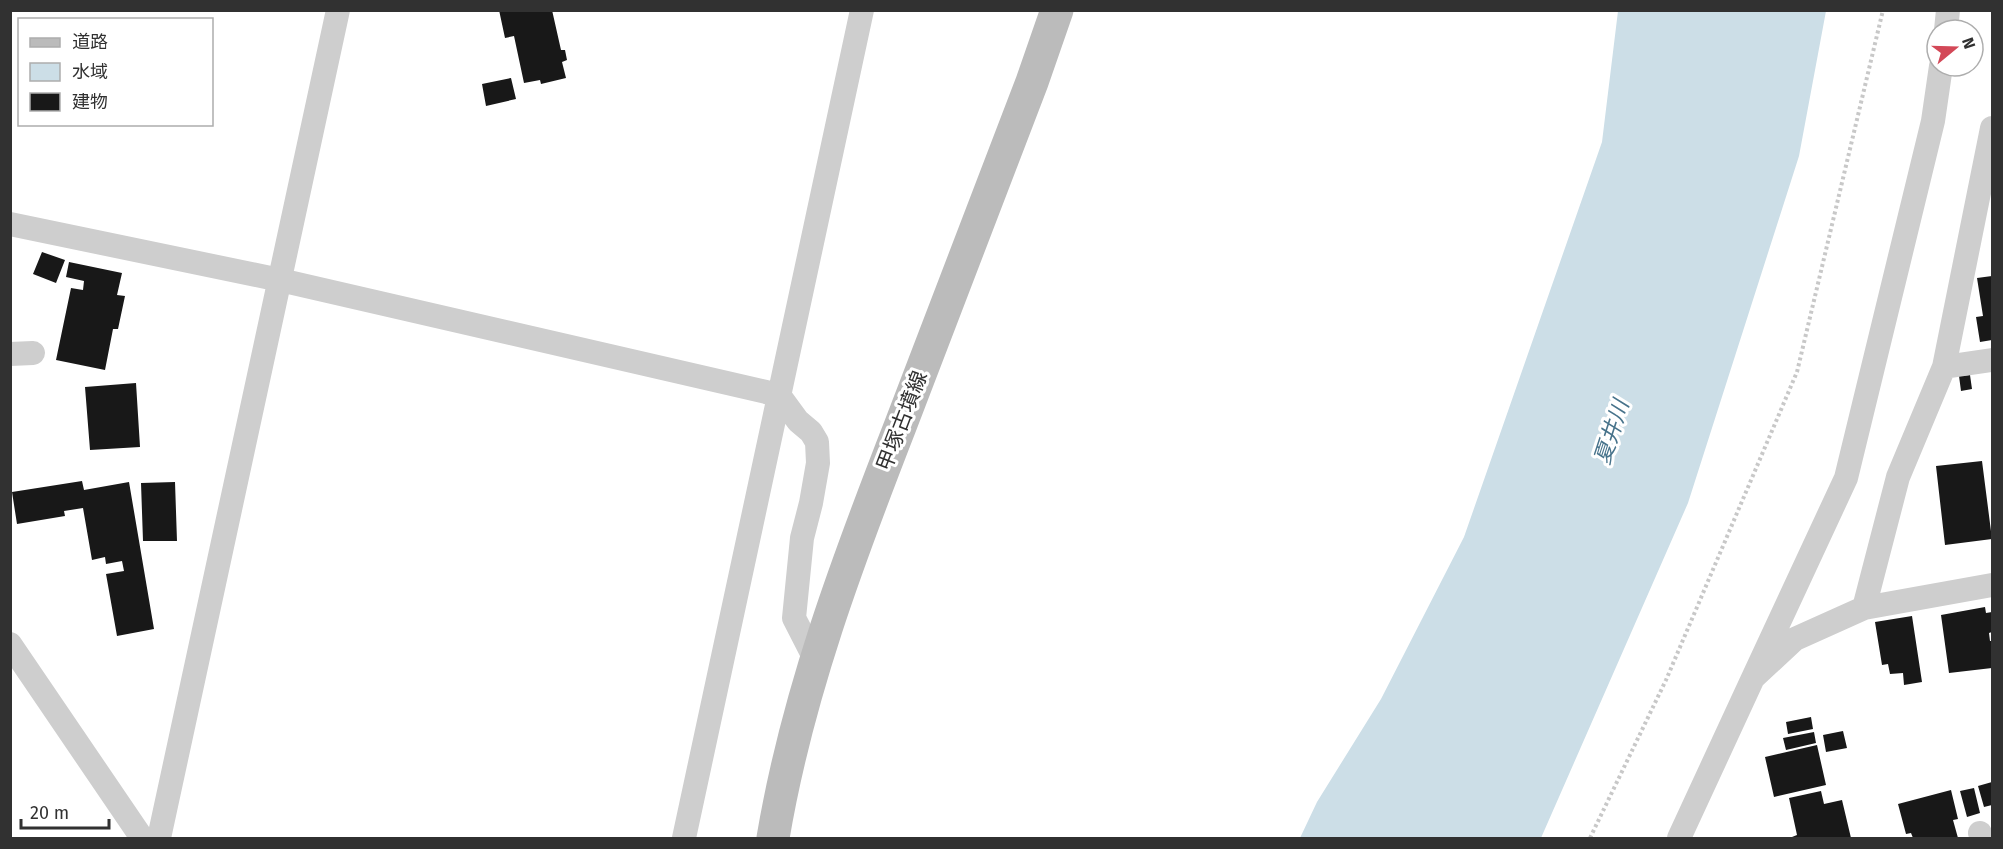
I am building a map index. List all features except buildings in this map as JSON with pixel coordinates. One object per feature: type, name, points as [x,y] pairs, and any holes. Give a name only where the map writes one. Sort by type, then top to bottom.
[{"type":"main road","name":"甲塚古墳線","points":[[773,838],[796,725],[815,659],[860,529],[1028,93],[1057,10]]},
{"type":"street","points":[[159,838],[338,10]]},
{"type":"street","points":[[684,838],[862,10]]},
{"type":"street","points":[[1679,838],[1846,478],[1933,121],[1939,78]]},
{"type":"street","points":[[1864,608],[1898,477],[1944,367],[1992,128]]},
{"type":"street","points":[[10,224],[280,280],[779,395],[798,421],[811,432],[818,442],[818,463],[812,503],[802,537],[794,618],[815,659]]},
{"type":"street","points":[[1944,367],[1992,360]]},
{"type":"street","points":[[1754,678],[1795,639],[1864,608],[1992,585]]},
{"type":"street","points":[[10,644],[142,838]]},
{"type":"path","points":[[1590,838],[1666,680],[1797,372],[1883,10]]},
{"type":"water","name":"夏井川","points":[[1618,11],[1826,11],[1799,156],[1688,503],[1541,838],[1300,838],[1317,802],[1381,699],[1464,537],[1602,142]]}]
